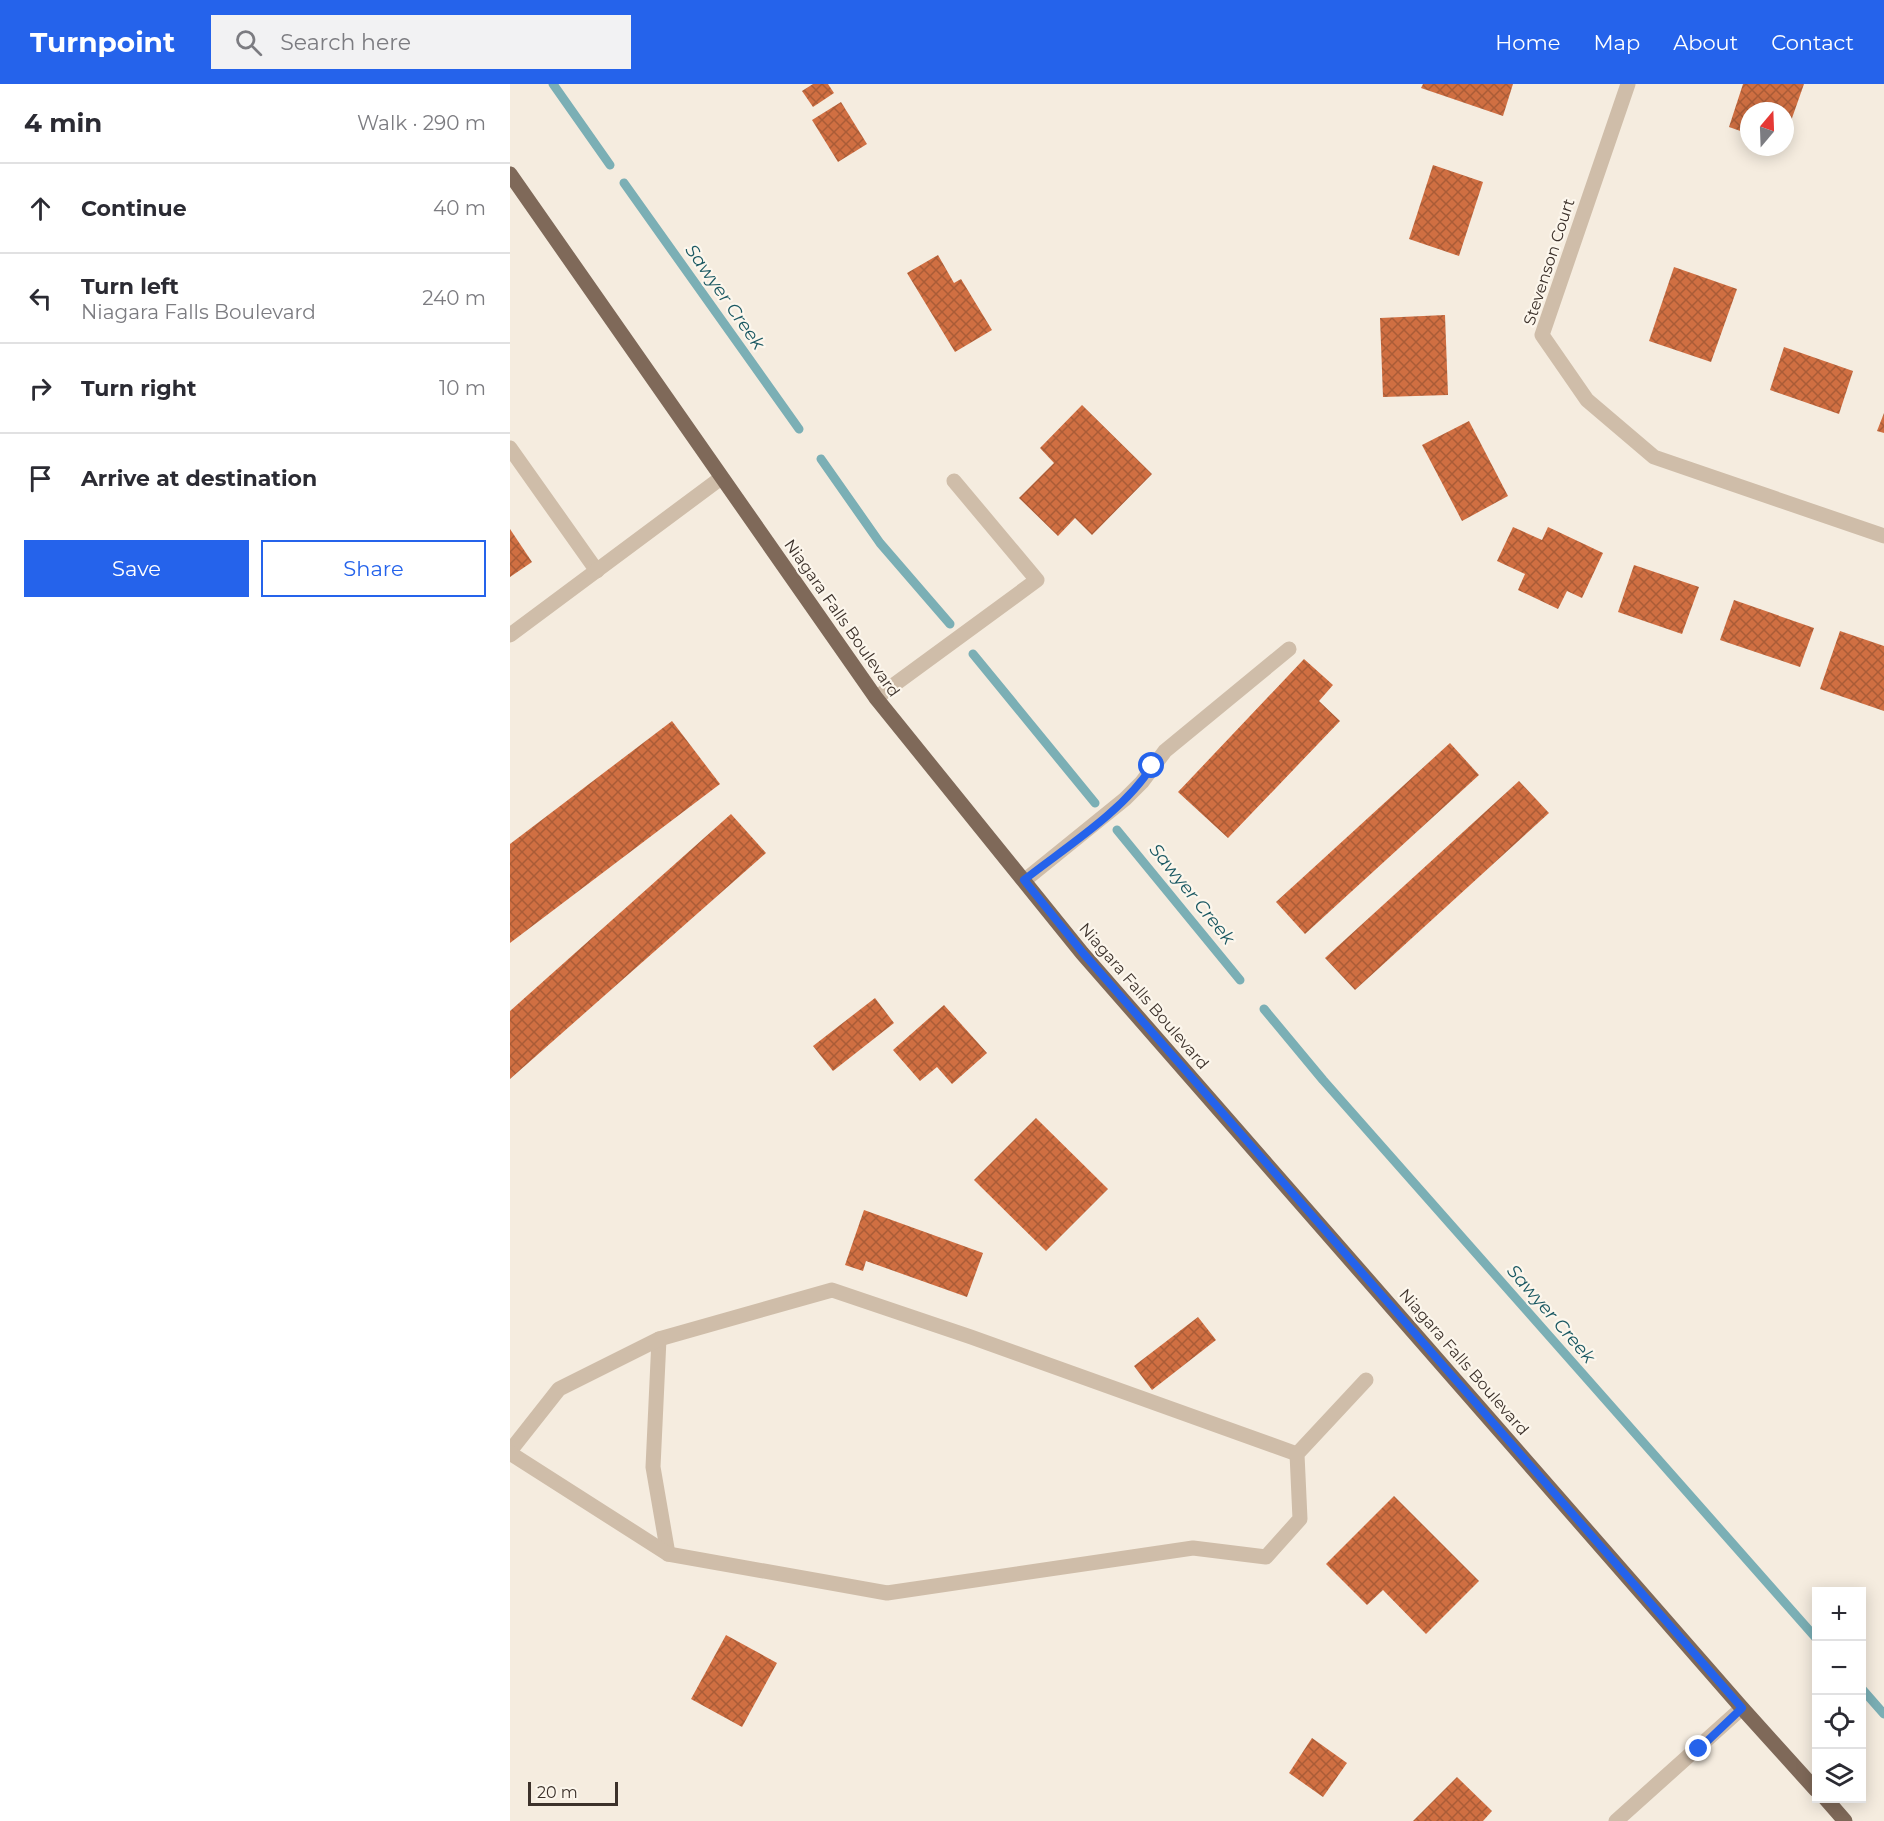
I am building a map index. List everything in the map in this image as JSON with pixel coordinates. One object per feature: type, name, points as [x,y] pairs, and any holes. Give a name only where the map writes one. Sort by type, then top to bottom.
[{"type":"main road","name":"Niagara Falls Boulevard","points":[[510,174],[876,698],[1098,971],[1812,1786]]},
{"type":"main road","points":[[1829,1803],[1845,1821]]},
{"type":"street","name":"Stevenson Court","points":[[1628,84],[1542,335],[1587,400],[1654,457],[1884,536]]},
{"type":"street","points":[[510,448],[597,571]]},
{"type":"street","points":[[510,635],[721,478]]},
{"type":"street","points":[[876,698],[1037,580],[954,481]]},
{"type":"street","points":[[1024,880],[1125,799],[1142,782],[1165,751],[1289,649]]},
{"type":"street","points":[[1297,1454],[972,1337],[832,1290],[659,1339],[559,1389],[510,1452],[668,1554],[887,1593],[1193,1548],[1266,1557],[1300,1520],[1297,1454],[1366,1380]]},
{"type":"street","points":[[659,1339],[653,1467],[668,1554]]},
{"type":"street","points":[[1616,1821],[1742,1708]]},
{"type":"building","points":[[813,84],[828,84],[834,93],[813,107],[802,91]]},
{"type":"building","points":[[1423,84],[1513,84],[1503,116],[1421,88]]},
{"type":"building","points":[[1743,84],[1804,84],[1794,112],[1794,102],[1740,102],[1740,131],[1729,127]]},
{"type":"building","points":[[841,102],[867,144],[838,162],[812,120]]},
{"type":"building","points":[[1433,165],[1483,182],[1459,256],[1409,239]]},
{"type":"building","points":[[938,255],[954,283],[961,279],[992,330],[955,352],[907,273]]},
{"type":"building","points":[[1674,267],[1737,289],[1711,362],[1649,341]]},
{"type":"building","points":[[1445,315],[1448,395],[1383,397],[1380,318]]},
{"type":"building","points":[[1784,347],[1853,371],[1839,414],[1770,390]]},
{"type":"building","points":[[1082,405],[1152,474],[1092,535],[1075,518],[1058,536],[1019,498],[1054,463],[1040,448]]},
{"type":"building","points":[[1884,413],[1884,433],[1877,431]]},
{"type":"building","points":[[1469,421],[1508,496],[1462,521],[1422,445]]},
{"type":"building","points":[[1513,527],[1542,540],[1548,527],[1603,553],[1582,598],[1567,591],[1558,609],[1518,590],[1525,574],[1497,561]]},
{"type":"building","points":[[510,529],[532,562],[510,577]]},
{"type":"building","points":[[1634,565],[1699,587],[1682,634],[1618,612]]},
{"type":"building","points":[[1734,600],[1814,628],[1800,667],[1720,640]]},
{"type":"building","points":[[1840,631],[1884,646],[1884,711],[1820,689]]},
{"type":"building","points":[[1304,659],[1333,685],[1319,701],[1340,721],[1228,838],[1178,792]]},
{"type":"building","points":[[672,721],[720,784],[510,943],[510,844]]},
{"type":"building","points":[[1450,743],[1479,775],[1305,934],[1276,902]]},
{"type":"building","points":[[1519,781],[1549,813],[1355,990],[1325,958]]},
{"type":"building","points":[[731,814],[766,853],[510,1079],[510,1011]]},
{"type":"building","points":[[875,998],[894,1023],[833,1071],[813,1046]]},
{"type":"building","points":[[944,1005],[987,1053],[952,1084],[937,1067],[920,1081],[893,1050]]},
{"type":"building","points":[[1036,1118],[1108,1189],[1046,1251],[974,1180]]},
{"type":"building","points":[[864,1210],[983,1253],[967,1297],[866,1261],[863,1271],[845,1265]]},
{"type":"building","points":[[1198,1317],[1216,1340],[1152,1390],[1134,1366]]},
{"type":"building","points":[[1394,1496],[1479,1581],[1426,1634],[1383,1590],[1367,1605],[1326,1564]]},
{"type":"building","points":[[726,1635],[777,1663],[742,1727],[691,1699]]},
{"type":"building","points":[[1312,1738],[1347,1763],[1323,1797],[1289,1773]]},
{"type":"building","points":[[1457,1777],[1492,1811],[1483,1821],[1413,1821]]},
{"type":"waterway","name":"Sawyer Creek","points":[[553,84],[610,165]]},
{"type":"waterway","name":"Sawyer Creek","points":[[624,183],[799,429]]},
{"type":"waterway","name":"Sawyer Creek","points":[[821,459],[880,543],[950,624]]},
{"type":"waterway","name":"Sawyer Creek","points":[[973,654],[1095,803]]},
{"type":"waterway","name":"Sawyer Creek","points":[[1117,830],[1240,980]]},
{"type":"waterway","name":"Sawyer Creek","points":[[1264,1009],[1323,1080],[1812,1633]]},
{"type":"waterway","name":"Sawyer Creek","points":[[1866,1694],[1884,1714]]},
{"type":"route","points":[[1152,766],[1142,782],[1125,799],[1024,880],[1083,953],[1742,1708],[1699,1749]]}]
